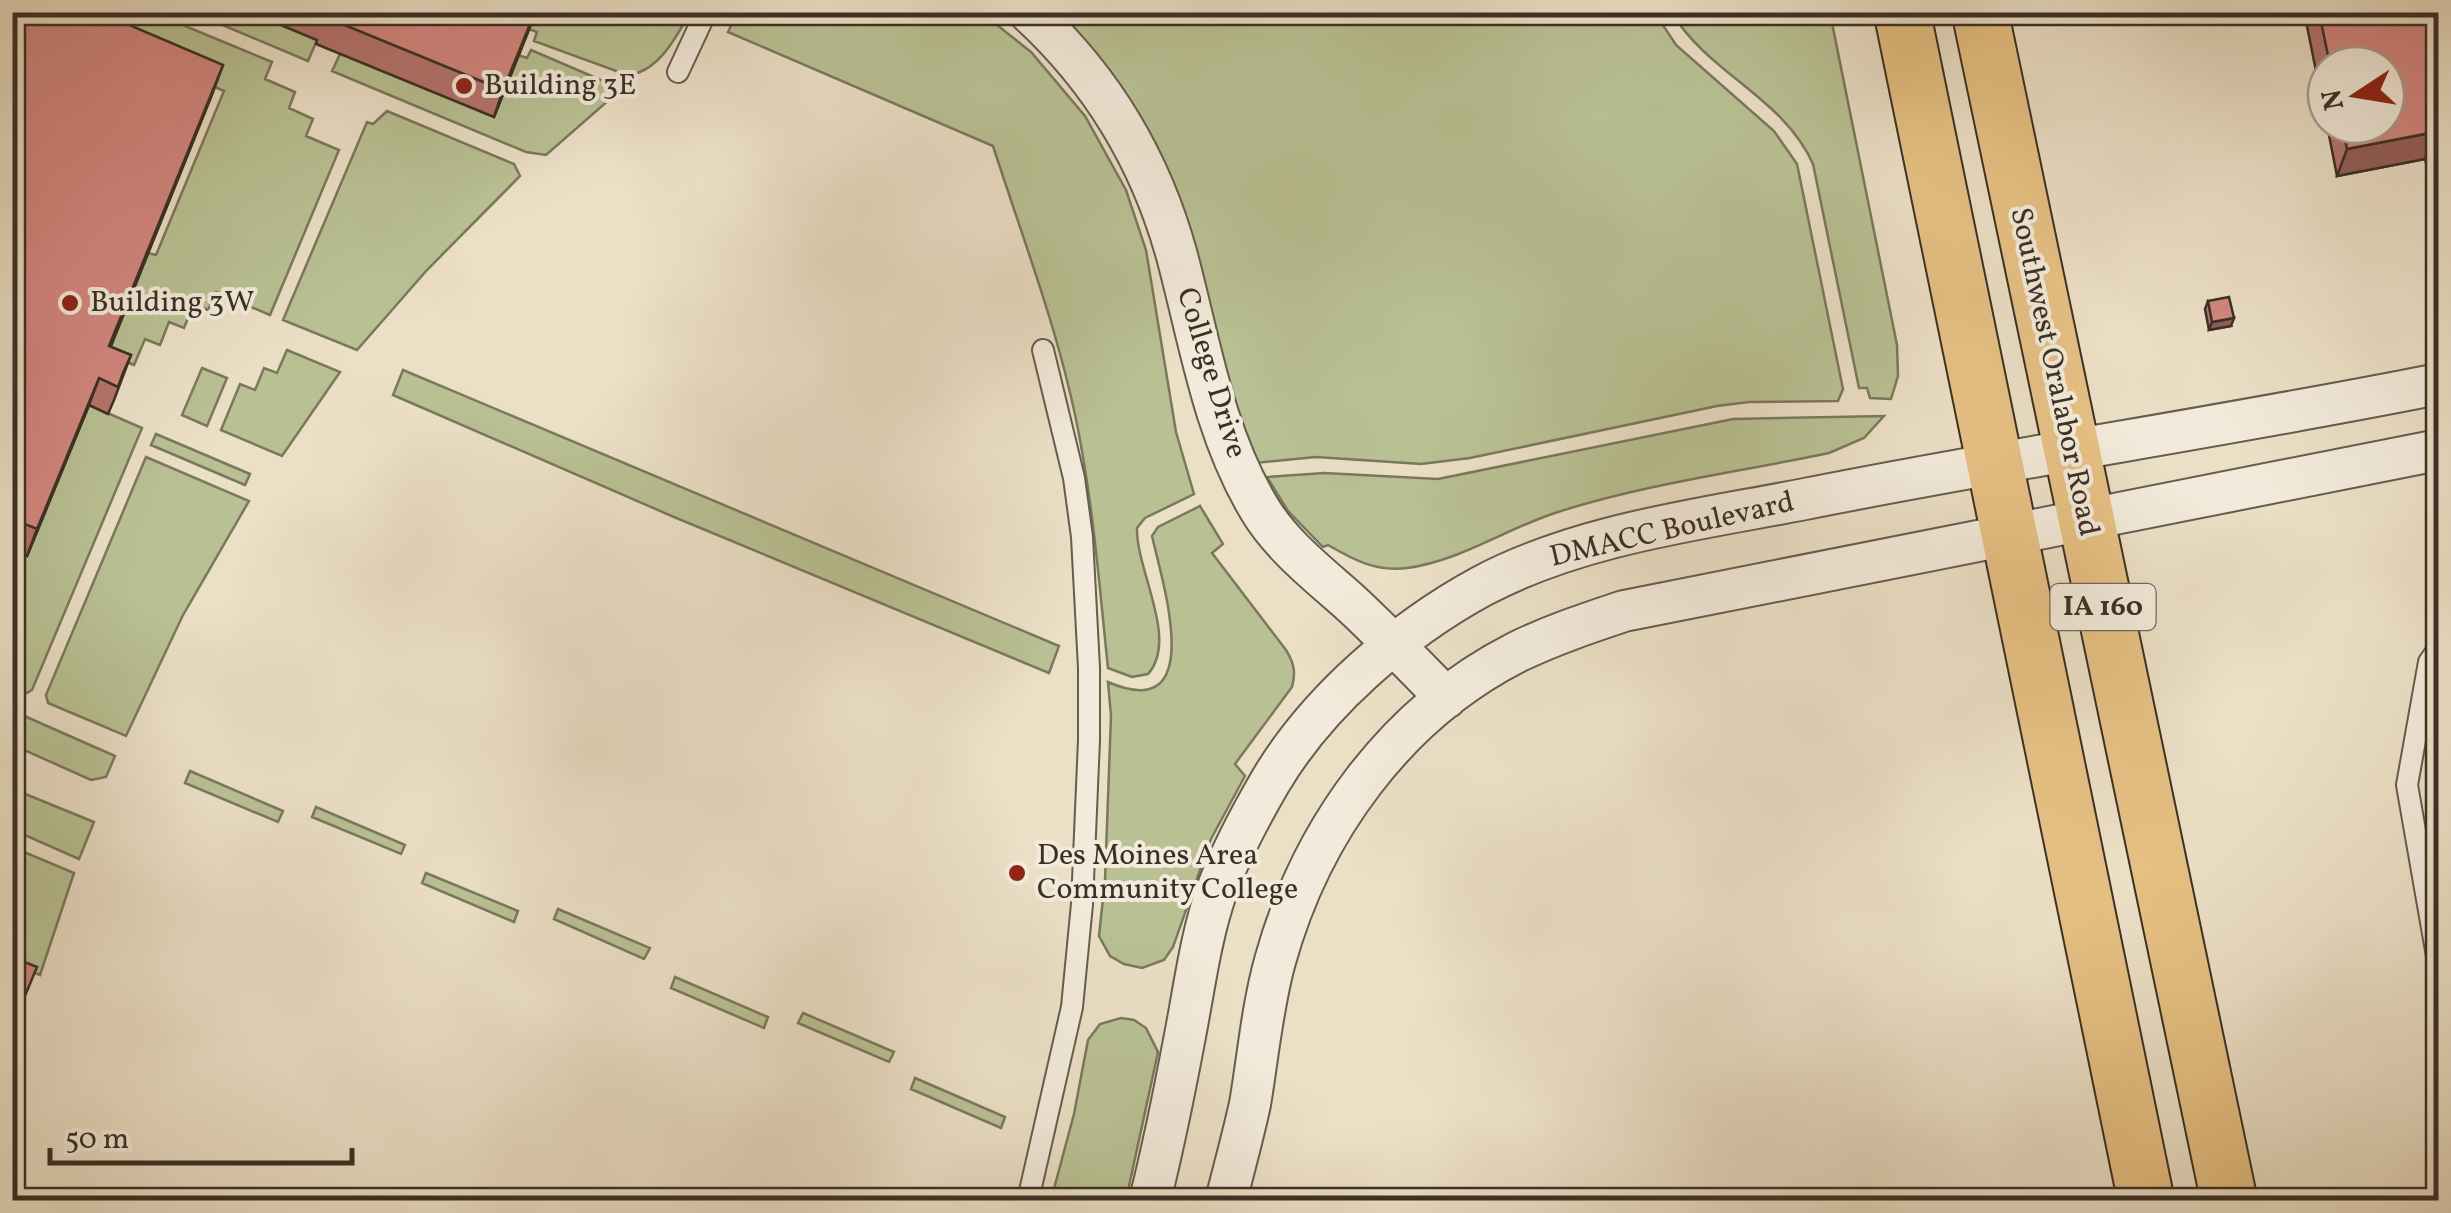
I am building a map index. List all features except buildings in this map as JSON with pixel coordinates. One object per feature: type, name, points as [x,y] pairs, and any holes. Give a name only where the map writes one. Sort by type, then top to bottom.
[{"type":"main road","name":"IA 160","points":[[1902,12],[2146,1200]]},
{"type":"main road","name":"Southwest Oralabor Road","points":[[1980,12],[2228,1200]]},
{"type":"street","name":"College Drive","points":[[1029,12],[1090,75],[1140,158],[1175,251],[1228,448],[1260,511],[1289,547],[1446,698]]},
{"type":"street","name":"DMACC Boulevard","points":[[1150,1200],[1192,990],[1217,889],[1271,780],[1343,689],[1394,644],[1484,586],[1570,550],[1662,528],[1993,461],[2300,412],[2438,384]]},
{"type":"street","points":[[1226,1200],[1249,1108],[1274,964],[1314,855],[1374,766],[1416,723],[1446,698],[1514,654],[1572,628],[1624,611],[2438,450]]},
{"type":"lane","points":[[678,72],[706,12]]},
{"type":"lane","points":[[1028,1200],[1072,1007],[1082,904],[1089,740],[1082,536],[1070,462],[1043,350]]},
{"type":"lane","points":[[2438,649],[2430,662],[2407,785],[2438,962]]},
{"type":"green space","points":[[72,13],[154,13],[272,62],[265,79],[295,92],[289,108],[313,119],[306,136],[339,150],[270,315],[216,292],[208,310],[194,304],[184,328],[169,322],[160,345],[145,339],[134,365],[108,354],[148,253],[156,255],[224,91],[68,22]]},
{"type":"green space","points":[[194,13],[251,13],[317,40],[308,61]]},
{"type":"green space","points":[[536,13],[690,13],[657,61],[627,75],[534,41],[537,32],[529,29]]},
{"type":"green space","points":[[737,13],[982,13],[1031,52],[1085,116],[1126,190],[1146,250],[1176,432],[1194,494],[1145,518],[1137,528],[1158,624],[1156,659],[1148,674],[1132,677],[1108,668],[1089,497],[1072,403],[993,146],[728,32]]},
{"type":"green space","points":[[1051,13],[1655,13],[1676,45],[1774,131],[1797,164],[1843,389],[1838,401],[1717,406],[1470,458],[1421,464],[1316,457],[1255,463],[1228,393]]},
{"type":"green space","points":[[1672,13],[1830,13],[1897,345],[1898,376],[1891,399],[1870,398],[1867,388],[1859,388],[1813,164],[1800,141],[1765,103],[1705,53]]},
{"type":"green space","points":[[531,50],[608,83],[617,93],[546,155],[526,152],[332,71],[341,52],[527,58]]},
{"type":"green space","points":[[387,111],[514,164],[520,176],[427,270],[357,350],[283,320],[367,122],[373,124]]},
{"type":"green space","points":[[287,350],[340,372],[282,456],[221,430],[240,384],[255,390],[264,368],[277,373]]},
{"type":"green space","points":[[202,368],[227,378],[207,426],[182,415]]},
{"type":"green space","points":[[403,370],[1059,646],[1049,673],[393,395]]},
{"type":"green space","points":[[89,405],[142,428],[32,690],[27,693],[13,687],[13,550],[27,556]]},
{"type":"green space","points":[[1884,416],[1864,438],[1829,453],[1591,502],[1539,519],[1446,559],[1407,568],[1375,566],[1328,545],[1323,547],[1288,511],[1267,477],[1324,473],[1438,479],[1733,419]]},
{"type":"green space","points":[[156,434],[250,474],[245,485],[151,445]]},
{"type":"green space","points":[[146,457],[249,501],[183,615],[126,736],[48,703],[46,695]]},
{"type":"green space","points":[[1200,506],[1223,544],[1212,553],[1286,650],[1294,677],[1292,687],[1235,764],[1245,776],[1211,839],[1173,947],[1164,960],[1142,968],[1110,956],[1099,936],[1111,716],[1108,682],[1139,690],[1159,684],[1169,667],[1169,614],[1152,536],[1158,527]]},
{"type":"green space","points":[[13,711],[115,756],[106,777],[91,780],[13,745]]},
{"type":"green space","points":[[190,771],[283,811],[278,822],[185,783]]},
{"type":"green space","points":[[13,789],[94,822],[79,859],[13,830]]},
{"type":"green space","points":[[316,807],[405,845],[401,854],[312,817]]},
{"type":"green space","points":[[12,847],[74,873],[40,975],[13,964]]},
{"type":"green space","points":[[426,873],[518,911],[514,922],[422,883]]},
{"type":"green space","points":[[558,909],[650,948],[644,959],[554,919]]},
{"type":"green space","points":[[675,977],[768,1017],[764,1028],[671,988]]},
{"type":"green space","points":[[803,1013],[894,1052],[889,1062],[798,1023]]},
{"type":"green space","points":[[1121,1018],[1146,1028],[1158,1052],[1126,1200],[1051,1200],[1074,1114],[1088,1040],[1100,1024]]},
{"type":"green space","points":[[915,1078],[1005,1117],[1001,1128],[911,1089]]},
{"type":"place","name":"Building 3E","points":[[464,86]]},
{"type":"place","name":"Building 3W","points":[[70,303]]},
{"type":"place","name":"Des Moines Area Community College","points":[[1017,873]]}]
